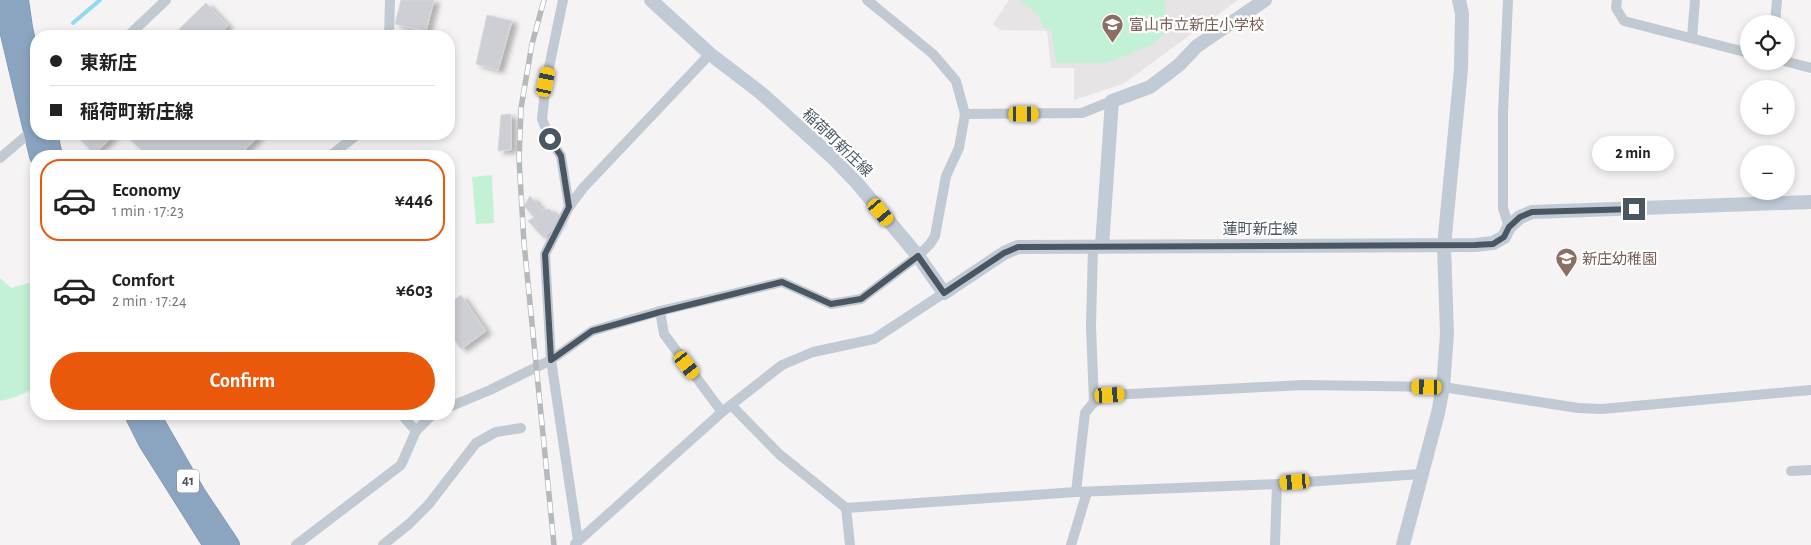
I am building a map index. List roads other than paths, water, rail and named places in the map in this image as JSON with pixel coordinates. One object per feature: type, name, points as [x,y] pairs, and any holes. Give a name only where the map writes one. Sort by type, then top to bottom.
[{"type":"highway","points":[[2,0],[11,38],[30,100]]},
{"type":"highway","points":[[19,0],[11,38],[30,74]]},
{"type":"highway","name":"41","points":[[137,420],[148,442],[213,545]]},
{"type":"highway","name":"41","points":[[153,420],[196,494],[230,545]]},
{"type":"main road","name":"稲荷町新庄線","points":[[651,0],[710,54],[761,93],[832,157],[857,183],[918,256],[944,293]]},
{"type":"main road","points":[[944,293],[1004,253],[1018,247],[1097,246],[1112,101],[1150,87],[1179,65],[1197,46],[1264,0]]},
{"type":"main road","points":[[1402,545],[1438,414],[1443,387],[1447,334],[1444,246],[1461,69],[1462,14],[1459,0]]},
{"type":"main road","points":[[1444,246],[1493,244],[1504,237],[1509,227],[1520,217],[1532,212],[1811,202]]},
{"type":"main road","name":"蓮町新庄線","points":[[1097,246],[1444,246]]},
{"type":"street","points":[[134,30],[166,0]]},
{"type":"street","points":[[390,0],[390,30]]},
{"type":"street","points":[[563,0],[546,82],[542,120],[550,139],[561,156],[569,207]]},
{"type":"street","points":[[455,405],[490,390],[551,360],[592,331],[782,282],[831,304],[861,299],[918,256],[935,236],[946,176],[959,148],[965,114],[956,81],[933,54],[867,0]]},
{"type":"street","points":[[1508,0],[1503,132],[1503,208],[1509,227]]},
{"type":"street","points":[[1617,0],[1616,8],[1624,21],[1740,50]]},
{"type":"street","points":[[1692,38],[1695,0]]},
{"type":"street","points":[[1776,15],[1777,0]]},
{"type":"street","points":[[576,543],[551,360],[545,254],[569,207],[583,188],[710,54]]},
{"type":"street","points":[[1795,64],[1811,68]]},
{"type":"street","points":[[965,114],[1082,113],[1112,101]]},
{"type":"street","points":[[0,158],[30,138]]},
{"type":"street","points":[[338,150],[350,140]]},
{"type":"street","points":[[1094,402],[1091,327],[1097,246]]},
{"type":"street","points":[[576,543],[722,412],[782,366],[812,352],[874,339],[944,293]]},
{"type":"street","points":[[660,312],[664,334],[722,412]]},
{"type":"street","points":[[1076,492],[1085,413],[1094,402],[1110,395],[1303,385],[1443,387],[1578,408],[1602,409],[1811,390]]},
{"type":"street","points":[[732,406],[780,454],[846,508],[1076,492],[1277,484],[1421,474]]},
{"type":"street","points":[[406,420],[416,431]]},
{"type":"street","points":[[296,545],[401,465],[416,431],[427,420]]},
{"type":"street","points":[[383,545],[409,524],[428,504],[476,443],[496,432],[520,428]]},
{"type":"street","points":[[1790,471],[1811,470]]},
{"type":"street","points":[[1276,545],[1277,484]]},
{"type":"street","points":[[1072,545],[1087,492]]},
{"type":"street","points":[[846,508],[850,545]]},
{"type":"waterway","points":[[73,23],[100,0]]},
{"type":"railway","points":[[544,0],[532,44],[521,108],[519,159],[524,243],[554,545]]},
{"type":"place","name":"富山市立新庄小学校","points":[[1113,44]]},
{"type":"place","name":"新庄幼稚園","points":[[1566,278]]}]
